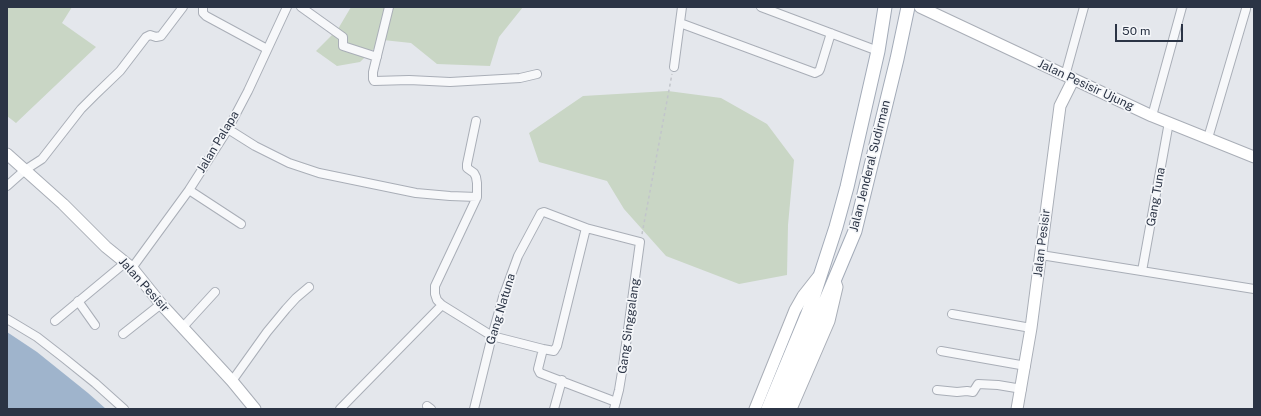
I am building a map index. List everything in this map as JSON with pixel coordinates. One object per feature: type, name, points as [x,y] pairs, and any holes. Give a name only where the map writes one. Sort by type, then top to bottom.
[{"type":"main road","name":"Jalan Jenderal Sudirman","points":[[780,409],[813,315],[820,274],[836,227],[847,187],[878,51],[885,7]]},
{"type":"main road","name":"Jalan Jenderal Sudirman","points":[[768,409],[813,315],[835,278],[855,231],[897,59],[908,7]]},
{"type":"street","points":[[7,186],[25,170],[42,159],[81,109],[120,71],[146,38],[150,35],[156,37],[161,36],[183,7]]},
{"type":"street","points":[[203,7],[203,13],[206,16],[267,49]]},
{"type":"street","name":"Jalan Palapa","points":[[55,321],[78,301],[129,265],[189,190],[228,129],[248,91],[287,7]]},
{"type":"street","points":[[301,7],[343,37],[342,46],[377,57]]},
{"type":"street","points":[[389,7],[373,72],[374,81],[409,80],[450,82],[520,78],[537,74]]},
{"type":"street","points":[[674,67],[682,7]]},
{"type":"street","points":[[761,7],[878,51]]},
{"type":"street","name":"Jalan Pesisir Ujung","points":[[920,7],[1152,116],[1254,157]]},
{"type":"street","points":[[1069,78],[1084,7]]},
{"type":"street","points":[[1152,116],[1182,7]]},
{"type":"street","points":[[1208,138],[1246,9]]},
{"type":"street","points":[[680,23],[816,73],[820,69],[831,33]]},
{"type":"street","name":"Jalan Pesisir","points":[[1017,409],[1026,366],[1060,106],[1069,78]]},
{"type":"street","points":[[476,120],[467,166],[475,175],[477,183],[477,197],[435,286],[437,300],[442,306],[492,336],[554,351],[557,346],[586,228],[640,242]]},
{"type":"street","name":"Gang Tuna","points":[[1142,271],[1169,122]]},
{"type":"street","points":[[228,129],[255,146],[290,163],[319,173],[416,193],[477,197]]},
{"type":"street","name":"Jalan Pesisir","points":[[7,154],[106,247],[129,265],[161,304],[232,381],[255,409]]},
{"type":"street","points":[[189,190],[241,224]]},
{"type":"street","name":"Gang Natuna","points":[[474,409],[503,297],[518,256],[540,213],[544,212],[554,215],[570,223],[586,228]]},
{"type":"street","name":"Gang Singgalang","points":[[615,405],[623,366],[640,242]]},
{"type":"street","points":[[1041,254],[1254,289]]},
{"type":"street","points":[[755,409],[795,310],[803,296],[820,274]]},
{"type":"street","points":[[792,409],[829,321],[837,287],[835,278]]},
{"type":"street","points":[[232,381],[267,332],[296,298],[309,287]]},
{"type":"street","points":[[183,327],[215,292]]},
{"type":"street","points":[[78,301],[95,326]]},
{"type":"street","points":[[123,334],[161,304]]},
{"type":"street","points":[[340,409],[442,306]]},
{"type":"street","points":[[952,314],[1031,328]]},
{"type":"street","points":[[7,319],[37,337],[95,383],[124,409]]},
{"type":"street","points":[[543,349],[538,370],[542,374],[562,380],[615,405]]},
{"type":"street","points":[[941,351],[1026,366]]},
{"type":"street","points":[[554,409],[562,380]]},
{"type":"street","points":[[938,390],[973,392],[978,384],[998,385],[1022,389]]},
{"type":"path","points":[[640,242],[674,67]]},
{"type":"green space","points":[[7,7],[72,7],[62,23],[96,47],[16,123],[7,116]]},
{"type":"green space","points":[[351,7],[523,7],[499,37],[490,66],[437,64],[411,43],[383,40],[360,62],[337,66],[316,51],[338,29]]},
{"type":"green space","points":[[668,91],[721,98],[767,124],[794,160],[788,225],[787,275],[739,284],[666,256],[624,209],[607,181],[539,162],[529,133],[583,96]]},
{"type":"water","points":[[7,332],[37,352],[106,409],[7,409]]}]
